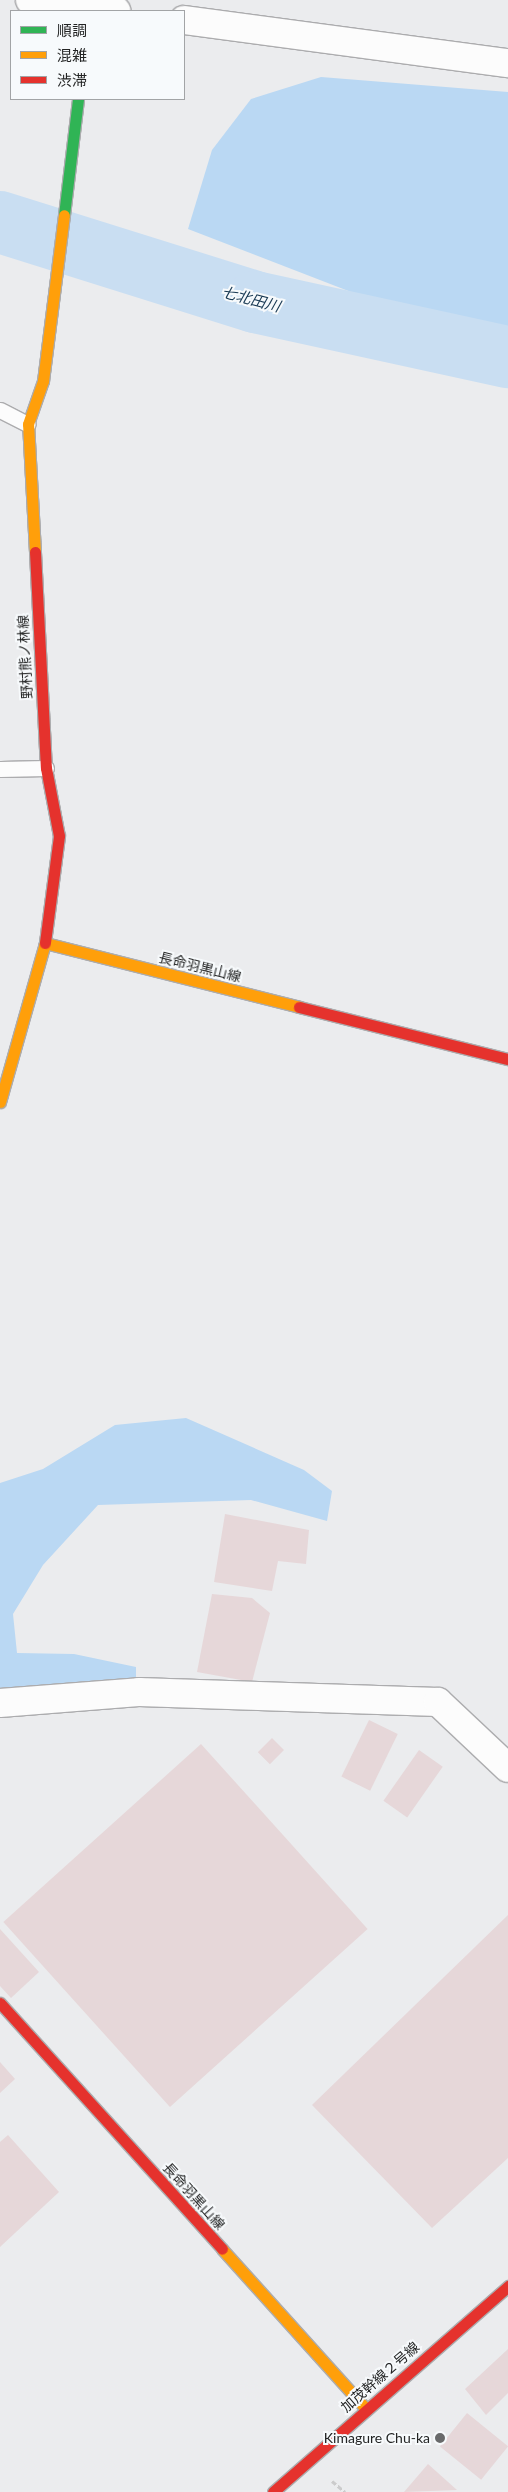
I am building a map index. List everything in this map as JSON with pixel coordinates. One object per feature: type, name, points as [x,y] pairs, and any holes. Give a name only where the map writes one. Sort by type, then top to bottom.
[{"type":"street","points":[[47,5],[104,10]]},
{"type":"street","points":[[185,20],[508,63]]},
{"type":"street","name":"野村熊ノ林線","points":[[45,943],[59,836],[46,768],[28,424],[44,370],[78,100]]},
{"type":"street","points":[[0,1102],[45,943]]},
{"type":"street","name":"長命羽黒山線","points":[[45,943],[508,1059]]},
{"type":"street","points":[[0,1703],[139,1692],[438,1702],[508,1768]]},
{"type":"street","name":"長命羽黒山線","points":[[0,2003],[366,2409]]},
{"type":"street","name":"加茂幹線２号線","points":[[273,2492],[508,2286]]},
{"type":"lane","points":[[0,410],[28,424]]},
{"type":"lane","points":[[0,769],[46,768]]},
{"type":"shaded area","points":[[321,77],[508,92],[508,338],[351,292],[188,229],[212,150],[251,99]]},
{"type":"shaded area","points":[[186,1418],[304,1470],[332,1491],[327,1521],[251,1500],[98,1505],[43,1565],[13,1614],[17,1653],[74,1654],[136,1667],[136,1680],[0,1688],[0,1483],[43,1469],[115,1425]]},
{"type":"building","points":[[225,1514],[309,1530],[306,1564],[278,1561],[272,1591],[214,1582]]},
{"type":"building","points":[[212,1594],[252,1598],[270,1613],[252,1682],[197,1672]]},
{"type":"building","points":[[369,1720],[398,1734],[370,1791],[341,1777]]},
{"type":"building","points":[[272,1738],[284,1750],[270,1764],[258,1752]]},
{"type":"building","points":[[201,1744],[368,1929],[170,2107],[3,1922]]},
{"type":"building","points":[[419,1750],[443,1767],[407,1817],[383,1801]]},
{"type":"building","points":[[508,1915],[508,2158],[432,2228],[312,2105]]},
{"type":"building","points":[[0,1929],[39,1972],[11,1998],[0,1986]]},
{"type":"building","points":[[0,2062],[15,2079],[0,2093]]},
{"type":"building","points":[[8,2135],[59,2192],[0,2247],[0,2142]]},
{"type":"building","points":[[508,2349],[508,2393],[486,2415],[465,2389]]},
{"type":"building","points":[[467,2413],[508,2446],[481,2480],[440,2446]]},
{"type":"building","points":[[428,2464],[457,2490],[404,2492]]},
{"type":"waterway","name":"七北田川","points":[[0,222],[255,302],[508,357]]},
{"type":"traffic: fast","points":[[64,215],[78,100]]},
{"type":"traffic: slow","points":[[35,552],[28,424],[43,381],[64,215]]},
{"type":"traffic: slow","points":[[0,1102],[45,943],[299,1007]]},
{"type":"traffic: slow","points":[[222,2249],[366,2409]]},
{"type":"traffic: jam","points":[[35,552],[46,768],[59,836],[45,943]]},
{"type":"traffic: jam","points":[[299,1007],[508,1059]]},
{"type":"traffic: jam","points":[[0,2003],[222,2249]]},
{"type":"traffic: jam","points":[[273,2492],[508,2286]]},
{"type":"place","name":"Kimagure Chu-ka","points":[[440,2438]]}]
